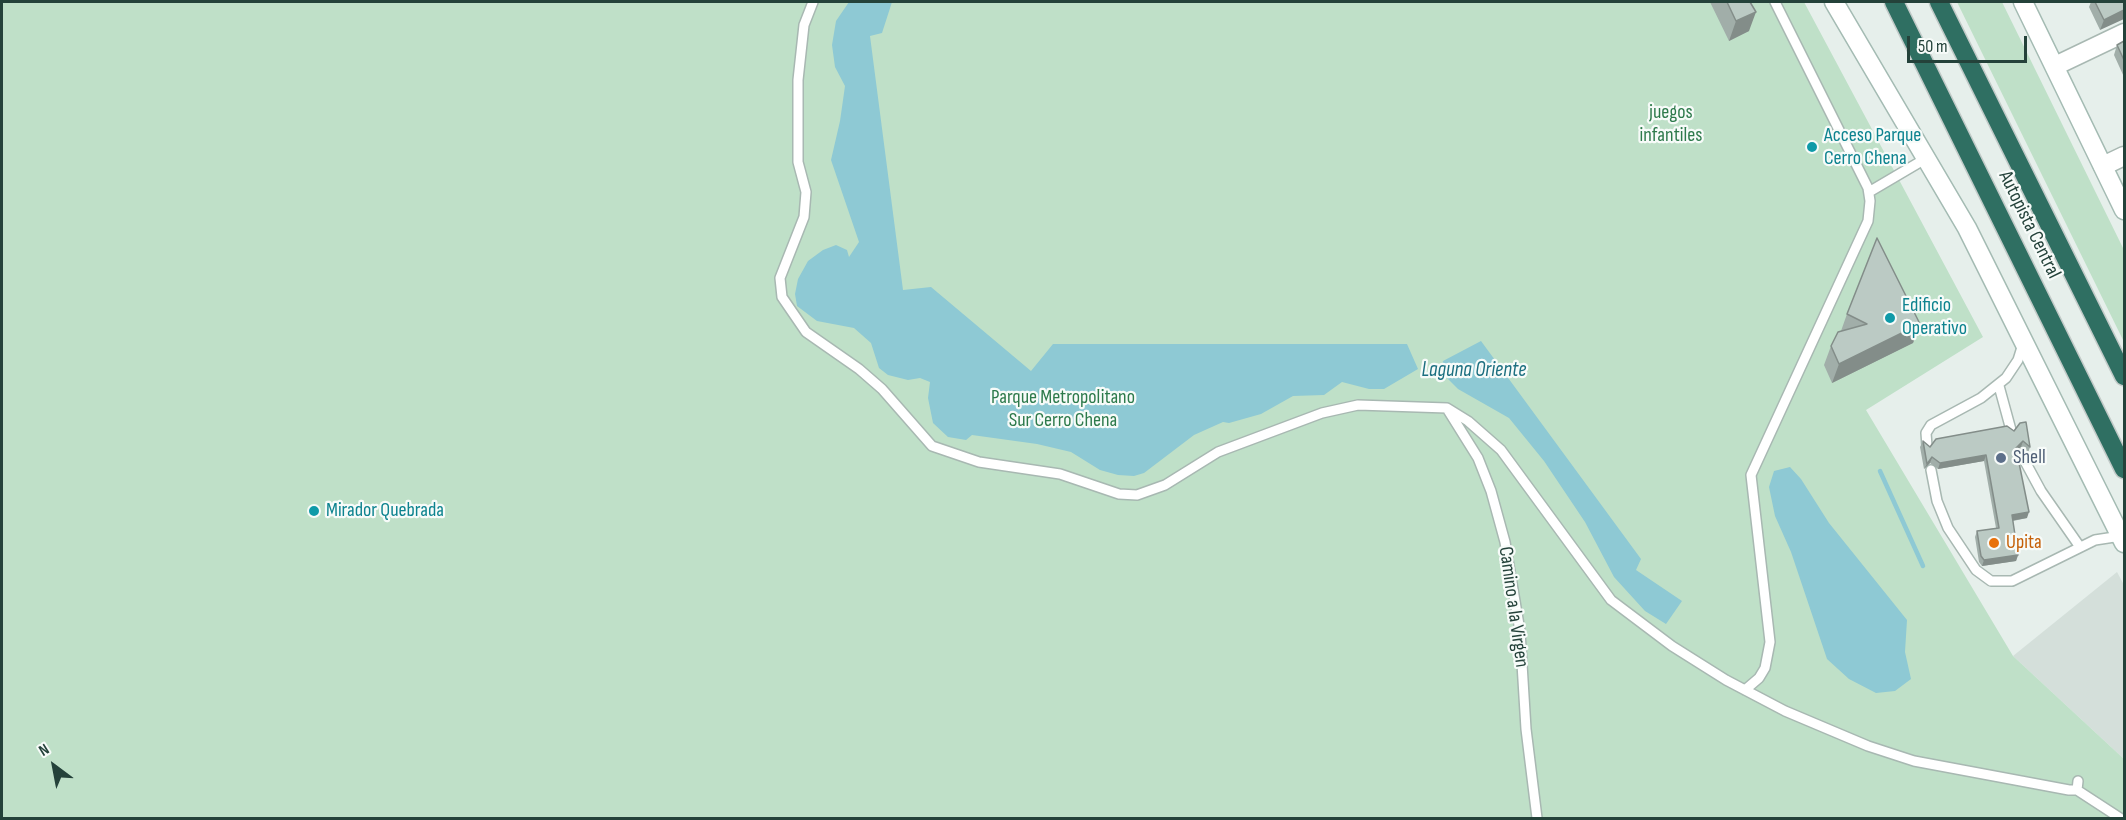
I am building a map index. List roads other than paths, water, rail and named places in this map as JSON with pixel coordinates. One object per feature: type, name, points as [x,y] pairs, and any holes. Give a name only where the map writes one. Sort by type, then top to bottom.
[{"type":"highway","name":"Autopista Central","points":[[1894,2],[2124,468]]},
{"type":"highway","name":"Autopista Central","points":[[1939,2],[2124,376]]},
{"type":"main road","points":[[1834,2],[1924,159],[1967,228],[2123,540]]},
{"type":"main road","points":[[2023,2],[2124,210]]},
{"type":"main road","points":[[2055,66],[2124,33]]},
{"type":"main road","points":[[2103,166],[2124,156]]},
{"type":"lane","points":[[813,2],[804,25],[798,80],[798,162],[806,192],[804,217],[780,278],[782,297],[806,332],[859,369],[882,389],[932,446],[979,462],[1060,474],[1119,494],[1137,495],[1165,485],[1218,452],[1322,413],[1358,405],[1447,408],[1468,421],[1502,450],[1611,600],[1671,646],[1785,711],[1868,746],[1914,761],[2078,786],[2120,819]]},
{"type":"lane","points":[[1745,690],[1759,678],[1765,668],[1770,642],[1751,475],[1868,221],[1869,192],[1775,2]]},
{"type":"lane","points":[[1869,192],[1924,159]]},
{"type":"lane","points":[[1927,446],[1926,433],[1931,425],[1999,386],[2018,360],[2023,340]]},
{"type":"lane","points":[[1999,386],[2011,430]]},
{"type":"lane","name":"Camino a la Virgen","points":[[1447,408],[1478,459],[1491,491],[1505,542],[1520,631],[1526,729],[1537,819]]},
{"type":"lane","points":[[2021,454],[2041,491],[2080,547]]},
{"type":"lane","points":[[1931,470],[1943,519],[1976,570],[1985,578],[1998,583],[2012,581],[2103,537],[2123,540]]},
{"type":"water","points":[[849,2],[892,2],[882,33],[870,36],[903,290],[931,287],[1031,371],[1053,344],[1407,344],[1418,369],[1384,389],[1369,389],[1342,382],[1324,395],[1293,396],[1261,414],[1229,423],[1223,422],[1194,435],[1144,473],[1134,476],[1100,470],[1071,452],[1037,444],[972,435],[966,440],[948,437],[933,423],[928,398],[930,382],[920,378],[908,380],[888,375],[879,368],[871,343],[854,328],[817,321],[797,306],[795,294],[798,279],[808,261],[823,250],[836,245],[847,250],[849,257],[859,242],[831,160],[845,86],[835,67],[832,45],[836,21]]},
{"type":"water","name":"Laguna Oriente","points":[[1481,341],[1641,559],[1636,570],[1682,601],[1666,624],[1645,611],[1614,577],[1585,522],[1544,461],[1509,418],[1458,389],[1441,372],[1443,361]]},
{"type":"water","points":[[1790,467],[1801,479],[1829,523],[1907,620],[1905,652],[1911,679],[1895,691],[1876,693],[1849,679],[1827,659],[1791,552],[1775,516],[1769,487],[1774,471]]},
{"type":"waterway","points":[[1880,471],[1923,566]]},
{"type":"place","name":"Acceso Parque Cerro Chena","points":[[1812,147]]},
{"type":"place","name":"Edificio Operativo","points":[[1890,318]]},
{"type":"place","name":"Shell","points":[[2001,458]]},
{"type":"place","name":"Mirador Quebrada","points":[[314,511]]},
{"type":"place","name":"Upita","points":[[1994,543]]},
{"type":"park label","name":"juegos infantiles","points":[[1671,124]]},
{"type":"park label","name":"Parque Metropolitano Sur Cerro Chena","points":[[1063,410]]}]
